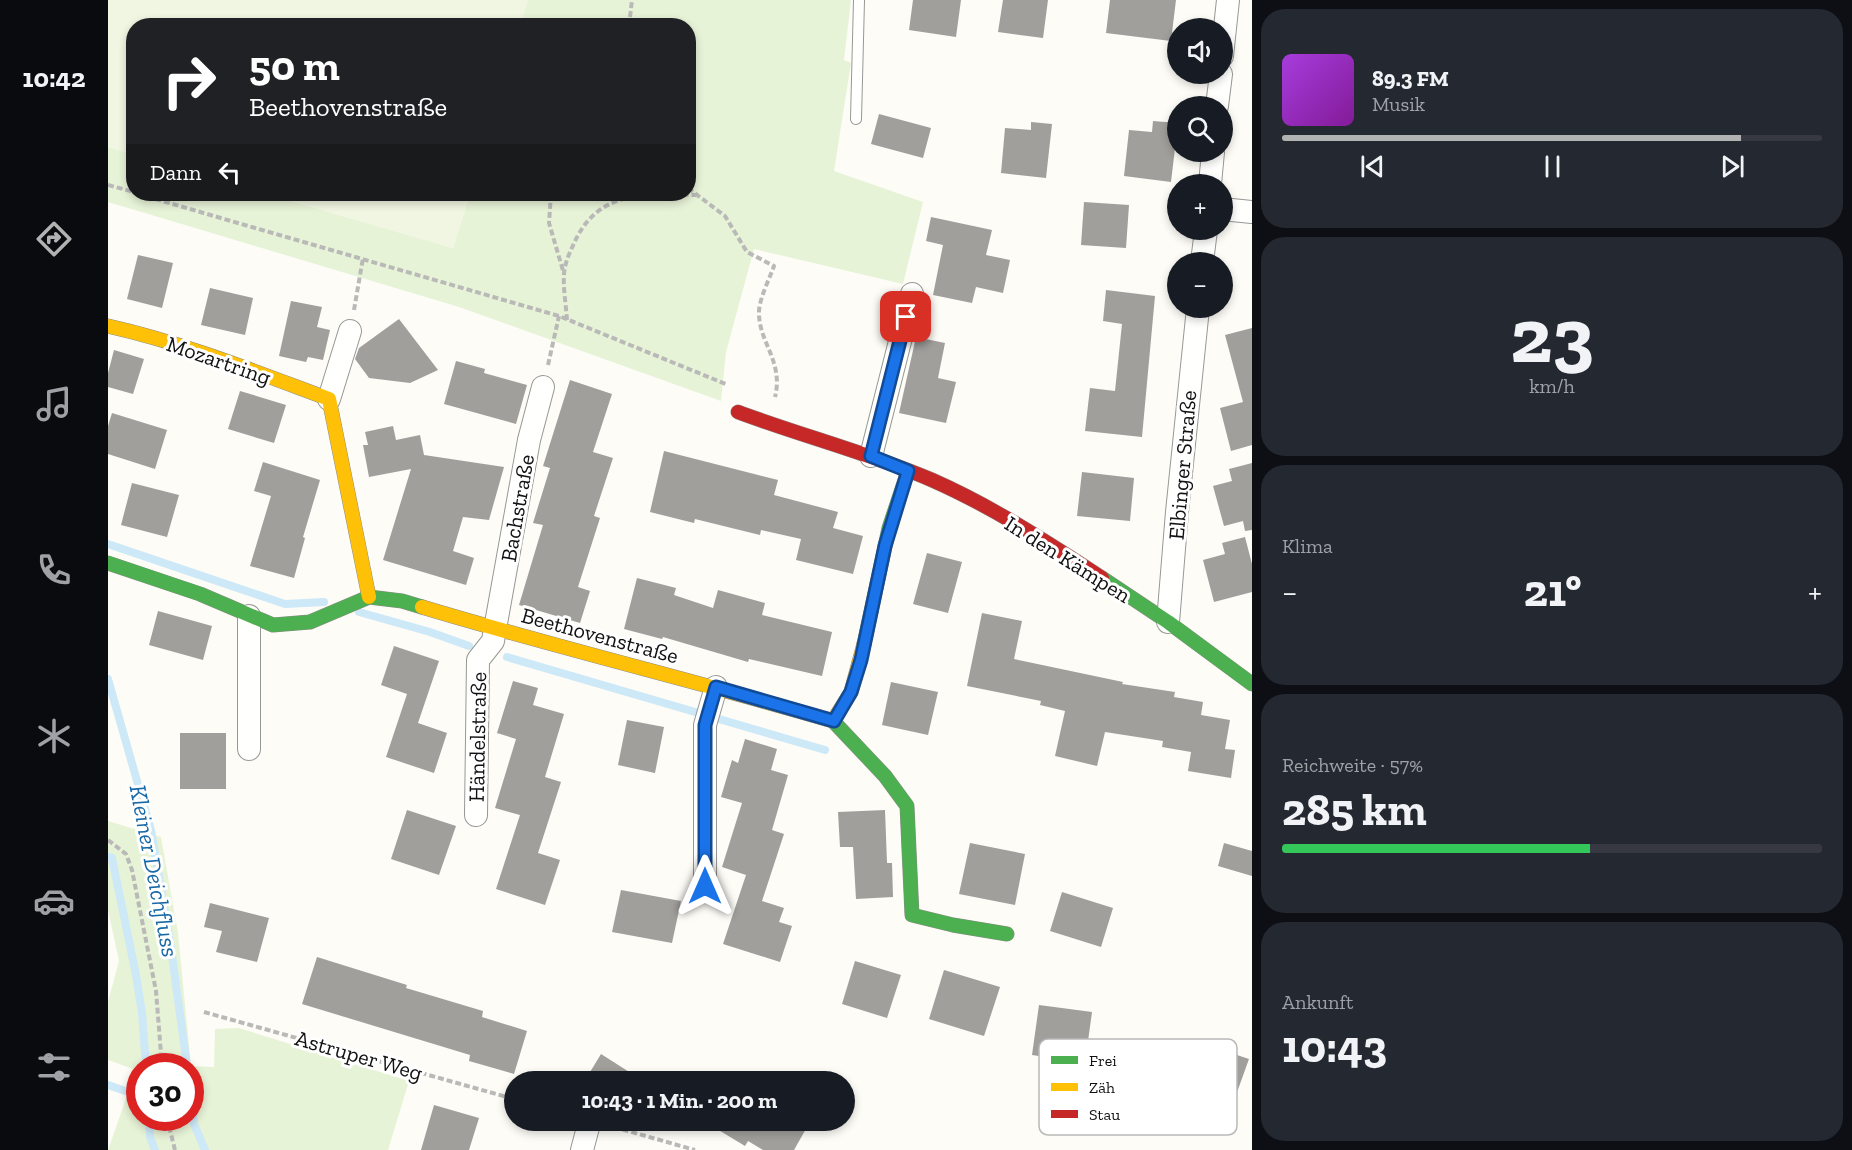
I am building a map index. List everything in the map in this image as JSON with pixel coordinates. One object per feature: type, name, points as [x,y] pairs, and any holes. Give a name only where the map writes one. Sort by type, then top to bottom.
[{"type":"street","points":[[1226,18],[1228,0]]},
{"type":"street","points":[[1233,210],[1252,212]]},
{"type":"street","points":[[871,456],[912,294]]},
{"type":"street","name":"Elbinger Straße","points":[[1168,622],[1197,318]]},
{"type":"street","name":"Mozartring","points":[[108,326],[225,360],[329,399]]},
{"type":"street","points":[[108,563],[200,594],[273,625],[310,622],[363,599],[329,399],[350,331]]},
{"type":"street","name":"Bachstraße","points":[[495,629],[529,440],[543,387]]},
{"type":"street","name":"In den Kämpen","points":[[738,411],[768,424],[871,456],[951,490],[1015,525],[1168,622],[1252,684]]},
{"type":"street","points":[[908,471],[889,528],[861,660],[851,692],[834,721],[885,777],[907,806],[912,915],[1007,934]]},
{"type":"street","name":"Beethovenstraße","points":[[363,599],[402,601],[495,629],[710,706],[834,721]]},
{"type":"street","points":[[249,616],[249,749]]},
{"type":"street","name":"Händelstraße","points":[[476,815],[478,660],[493,640],[495,629]]},
{"type":"street","points":[[705,886],[710,706]]},
{"type":"street","points":[[582,1150],[592,1131]]},
{"type":"lane","points":[[856,120],[859,0]]},
{"type":"path","points":[[630,18],[632,0]]},
{"type":"path","points":[[108,185],[126,190]]},
{"type":"path","points":[[697,195],[725,216],[747,252],[774,266],[759,309],[761,328],[777,372],[778,386],[768,424]]},
{"type":"path","points":[[163,201],[559,316],[732,387],[738,411]]},
{"type":"path","points":[[550,201],[549,223],[564,275],[567,320]]},
{"type":"path","points":[[564,275],[568,257],[582,228],[595,212],[612,201]]},
{"type":"path","points":[[350,331],[363,258]]},
{"type":"path","points":[[543,387],[559,316]]},
{"type":"path","points":[[108,840],[126,854],[132,870],[156,991],[161,1053]]},
{"type":"path","name":"Astruper Weg","points":[[204,1012],[504,1096]]},
{"type":"path","points":[[170,1131],[175,1150]]},
{"type":"path","points":[[628,1131],[695,1150]]},
{"type":"green space","points":[[108,0],[528,0],[522,18],[126,18],[126,152],[108,147]]},
{"type":"green space","points":[[528,0],[851,0],[844,60],[851,63],[834,171],[923,202],[903,284],[754,249],[726,352],[721,401],[459,307],[108,202],[108,147],[126,152],[126,201],[291,201],[453,248],[468,201],[696,201],[696,18],[522,18]]},
{"type":"green space","points":[[291,201],[468,201],[453,248]]},
{"type":"green space","points":[[108,821],[161,837],[178,933],[190,1053],[126,1053],[126,1066],[108,1060],[108,1002],[119,961],[108,910]]},
{"type":"green space","points":[[239,1028],[409,1081],[388,1150],[108,1150],[126,1099],[126,1131],[204,1131],[204,1067],[214,1067],[215,1029]]},
{"type":"building","points":[[913,0],[961,0],[956,37],[909,30]]},
{"type":"building","points":[[1003,0],[1048,0],[1043,38],[998,32]]},
{"type":"building","points":[[1110,0],[1176,0],[1174,18],[1167,18],[1167,41],[1106,33]]},
{"type":"building","points":[[879,114],[931,128],[923,158],[871,144]]},
{"type":"building","points":[[1153,121],[1167,122],[1167,162],[1173,162],[1172,174],[1167,174],[1167,181],[1124,176],[1129,130],[1152,132]]},
{"type":"building","points":[[1031,122],[1052,124],[1046,178],[1001,173],[1005,128],[1031,130]]},
{"type":"building","points":[[1084,202],[1129,205],[1126,248],[1081,245]]},
{"type":"building","points":[[931,217],[992,230],[986,255],[1010,260],[1003,293],[976,287],[972,303],[933,295],[943,245],[926,241]]},
{"type":"building","points":[[138,255],[173,263],[162,308],[127,299]]},
{"type":"building","points":[[210,288],[253,298],[245,335],[201,325]]},
{"type":"building","points":[[1106,290],[1155,296],[1142,437],[1085,431],[1090,388],[1115,391],[1122,324],[1103,321]]},
{"type":"building","points":[[291,301],[322,307],[317,327],[330,330],[323,360],[308,357],[306,362],[279,356]]},
{"type":"building","points":[[399,319],[438,370],[410,383],[369,378],[355,359],[359,348]]},
{"type":"building","points":[[1252,328],[1252,445],[1231,451],[1220,408],[1243,402],[1225,335]]},
{"type":"building","points":[[916,337],[945,343],[938,378],[956,382],[946,423],[899,413]]},
{"type":"building","points":[[114,350],[144,359],[133,394],[108,387],[108,373]]},
{"type":"building","points":[[456,361],[485,369],[484,373],[527,385],[516,424],[444,404]]},
{"type":"building","points":[[570,380],[612,394],[593,452],[613,458],[594,516],[600,518],[578,587],[590,591],[580,623],[519,605],[543,525],[533,523],[550,468],[543,466]]},
{"type":"building","points":[[240,391],[286,405],[274,443],[228,429]]},
{"type":"building","points":[[112,413],[167,430],[155,469],[108,454],[108,426]]},
{"type":"building","points":[[393,426],[396,440],[420,435],[424,455],[504,467],[489,520],[463,517],[453,551],[474,558],[466,585],[383,560],[411,469],[369,477],[363,445],[368,445],[365,432]]},
{"type":"building","points":[[664,451],[778,480],[774,495],[838,512],[833,528],[863,536],[853,574],[796,560],[801,539],[761,530],[760,535],[695,519],[694,523],[650,512]]},
{"type":"building","points":[[263,462],[320,480],[303,537],[305,538],[294,578],[250,566],[271,496],[254,491]]},
{"type":"building","points":[[1252,463],[1252,530],[1245,531],[1243,521],[1224,526],[1213,486],[1232,481],[1229,469]]},
{"type":"building","points":[[1082,472],[1134,478],[1130,521],[1077,516]]},
{"type":"building","points":[[132,483],[179,495],[167,537],[121,525]]},
{"type":"building","points":[[1245,537],[1252,564],[1252,592],[1214,602],[1203,560],[1225,554],[1222,543]]},
{"type":"building","points":[[927,553],[962,562],[948,613],[913,604]]},
{"type":"building","points":[[637,578],[676,588],[674,595],[713,608],[718,590],[765,603],[762,615],[832,632],[822,676],[749,659],[748,662],[663,637],[662,639],[624,629]]},
{"type":"building","points":[[158,611],[212,626],[203,660],[149,645]]},
{"type":"building","points":[[982,613],[1022,621],[1014,659],[1123,682],[1122,684],[1175,692],[1174,697],[1203,702],[1201,715],[1230,720],[1225,749],[1235,750],[1231,778],[1188,771],[1191,752],[1162,747],[1163,741],[1105,732],[1097,766],[1055,756],[1065,711],[1040,705],[1041,701],[967,686]]},
{"type":"building","points":[[394,646],[439,661],[418,723],[447,733],[434,773],[386,757],[407,694],[381,685]]},
{"type":"building","points":[[513,681],[538,688],[533,705],[564,714],[545,777],[561,782],[538,853],[560,860],[545,905],[496,889],[520,815],[495,808],[516,739],[497,733]]},
{"type":"building","points":[[891,682],[938,692],[928,735],[882,725]]},
{"type":"building","points":[[627,720],[664,727],[655,773],[618,765]]},
{"type":"building","points":[[180,733],[226,733],[226,789],[180,789]]},
{"type":"building","points":[[745,739],[777,749],[771,770],[788,775],[772,830],[784,834],[762,901],[784,908],[779,922],[792,926],[780,962],[723,944],[746,875],[722,867],[742,803],[721,797],[732,760],[738,763]]},
{"type":"building","points":[[407,810],[456,826],[439,875],[391,859]]},
{"type":"building","points":[[885,810],[887,863],[892,863],[893,897],[856,899],[853,847],[840,847],[838,812]]},
{"type":"building","points":[[970,843],[1025,854],[1015,905],[959,894]]},
{"type":"building","points":[[1224,843],[1252,851],[1252,876],[1218,866]]},
{"type":"building","points":[[621,890],[681,901],[672,943],[612,932]]},
{"type":"building","points":[[1062,892],[1113,908],[1101,947],[1050,931]]},
{"type":"building","points":[[210,903],[269,918],[257,962],[216,952],[222,931],[204,927]]},
{"type":"building","points":[[317,957],[407,985],[406,988],[483,1011],[482,1017],[527,1031],[515,1071],[504,1071],[469,1061],[470,1055],[302,1004]]},
{"type":"building","points":[[855,961],[901,975],[887,1018],[842,1004]]},
{"type":"building","points":[[944,970],[1000,987],[984,1036],[929,1019]]},
{"type":"building","points":[[1039,1005],[1092,1012],[1088,1039],[1039,1039],[1039,1056],[1032,1055]]},
{"type":"building","points":[[601,1054],[628,1071],[591,1071]]},
{"type":"building","points":[[1237,1055],[1249,1059],[1237,1092]]},
{"type":"building","points":[[434,1105],[479,1118],[469,1150],[421,1150]]},
{"type":"building","points":[[720,1131],[805,1131],[794,1150],[763,1150],[748,1141],[745,1146]]},
{"type":"waterway","points":[[108,544],[285,604],[324,602]]},
{"type":"waterway","points":[[359,612],[430,632],[469,646]]},
{"type":"waterway","points":[[507,657],[825,750]]},
{"type":"waterway","name":"Kleiner Deichfluss","points":[[108,679],[151,830],[171,948],[185,1053]]},
{"type":"waterway","points":[[108,857],[112,858],[136,975],[145,1053]]},
{"type":"waterway","points":[[108,1085],[126,1091]]},
{"type":"waterway","points":[[150,1131],[155,1150]]},
{"type":"waterway","name":"Kleiner Deichfluss","points":[[197,1131],[205,1150]]},
{"type":"traffic: fast","points":[[864,644],[889,528],[908,471]]},
{"type":"traffic: fast","points":[[108,563],[200,594],[273,625],[310,622],[369,597],[402,601],[422,607]]},
{"type":"traffic: fast","points":[[1102,578],[1168,622],[1252,684]]},
{"type":"traffic: fast","points":[[833,721],[885,776],[907,806],[912,915],[1007,934]]},
{"type":"traffic: slow","points":[[108,326],[192,349],[329,399],[369,597]]},
{"type":"traffic: slow","points":[[422,607],[833,721],[851,692],[864,644]]},
{"type":"traffic: jam","points":[[738,412],[884,461],[954,490],[1040,538],[1102,578]]},
{"type":"route","points":[[705,886],[705,725],[716,687],[834,721],[851,692],[861,660],[889,528],[908,471],[871,456],[906,317]]}]
